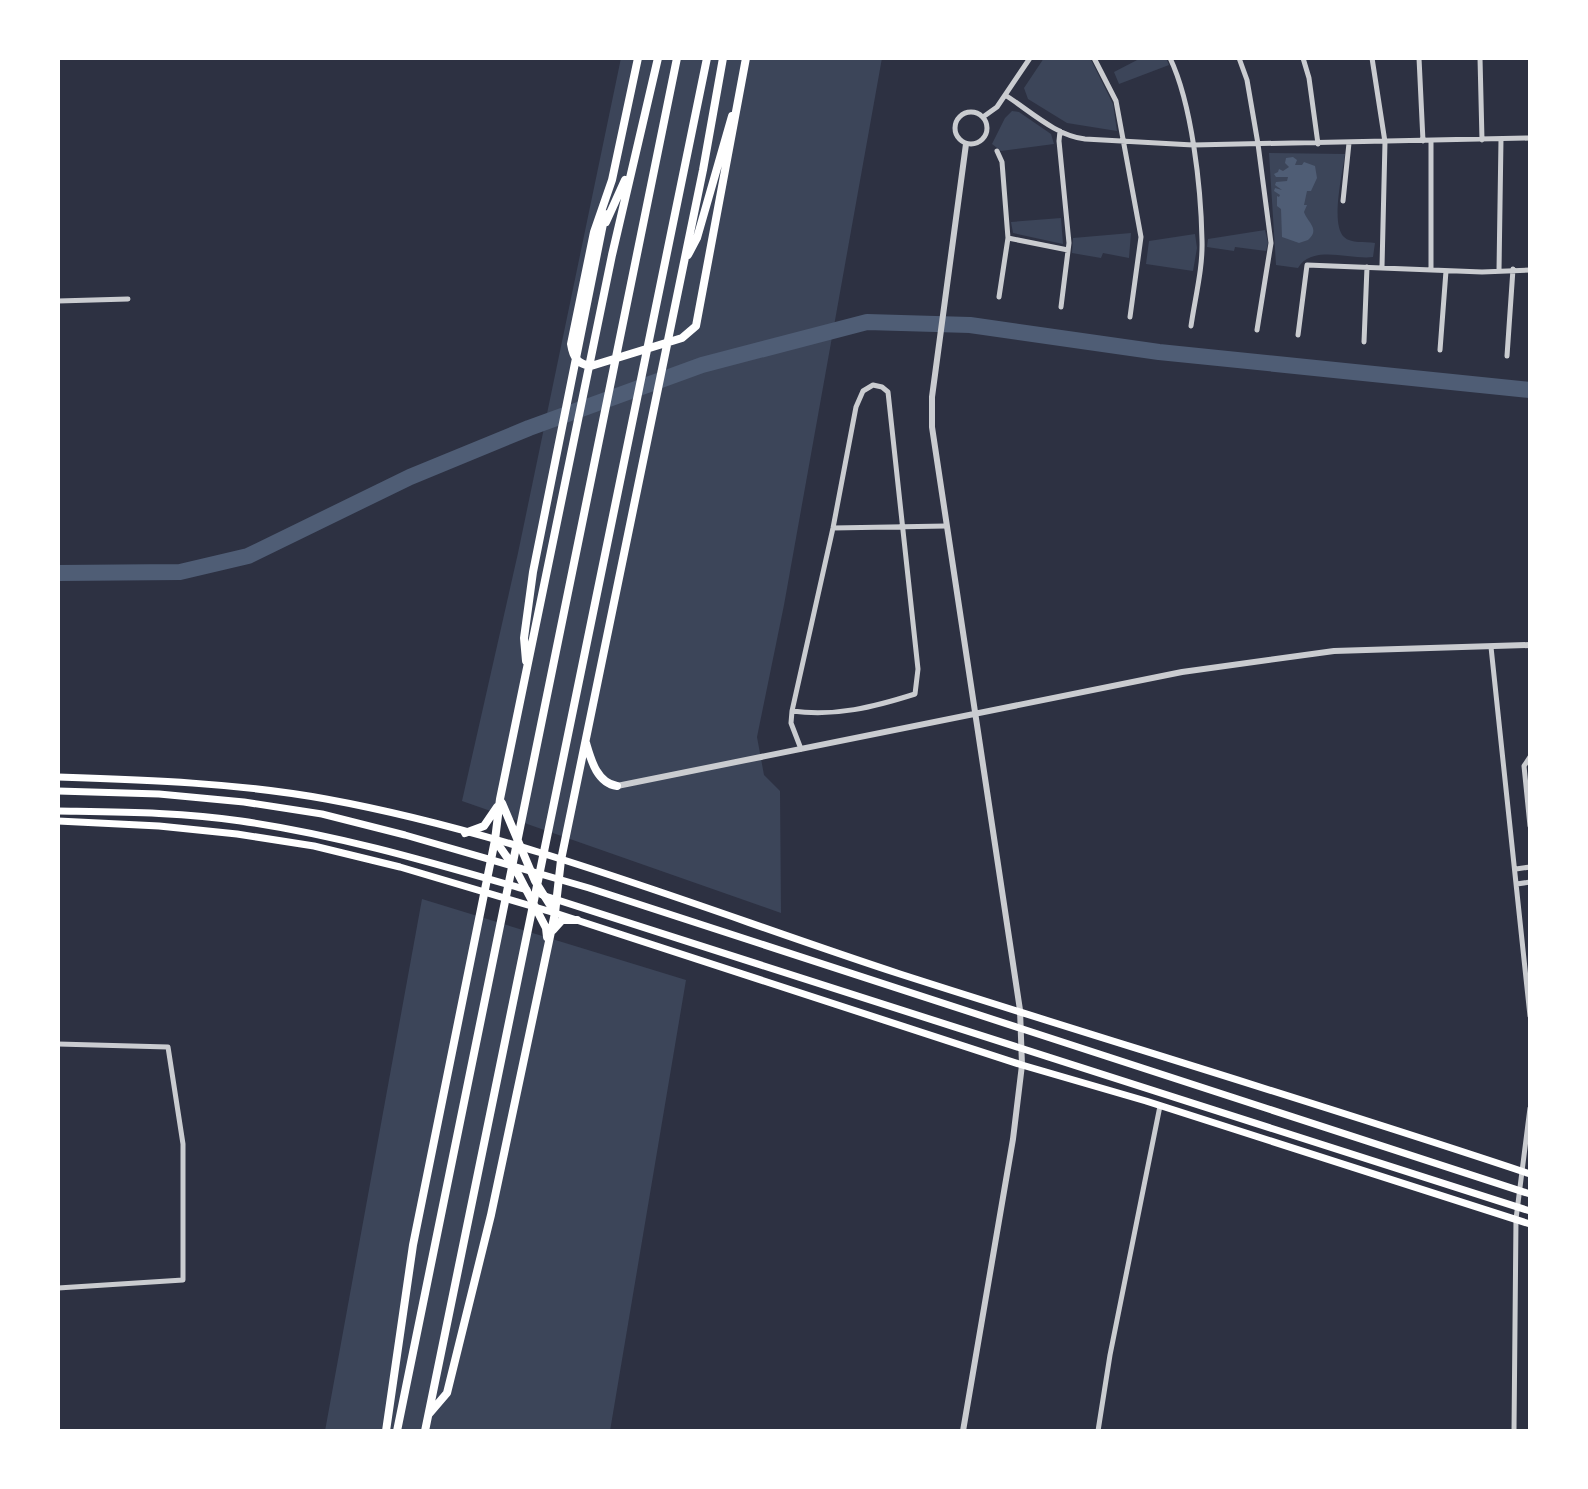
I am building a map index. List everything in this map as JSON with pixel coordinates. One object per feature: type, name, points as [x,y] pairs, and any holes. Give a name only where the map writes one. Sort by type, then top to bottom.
[{"type":"highway","points":[[638,58],[606,200],[594,232],[571,344],[573,355],[581,365],[591,366],[682,338],[696,326],[746,58]]},
{"type":"highway","points":[[386,1431],[413,1245],[495,840],[500,799],[658,58]]},
{"type":"highway","points":[[397,1431],[677,58]]},
{"type":"highway","points":[[425,1431],[707,58]]},
{"type":"highway","points":[[428,1415],[447,1393],[491,1215],[555,913],[561,860],[647,448],[723,58]]},
{"type":"highway","points":[[684,263],[697,238],[742,82]]},
{"type":"highway","points":[[604,227],[633,165]]},
{"type":"highway","points":[[527,669],[524,638],[527,612],[604,227],[606,200]]},
{"type":"highway","points":[[585,742],[598,773],[604,781],[617,786]]},
{"type":"highway","points":[[465,833],[484,826],[495,814],[500,799]]},
{"type":"highway","points":[[500,799],[535,881],[555,913]]},
{"type":"highway","points":[[495,840],[507,855],[535,906],[546,928],[548,942]]},
{"type":"highway","points":[[548,942],[562,920],[577,920]]},
{"type":"main road","points":[[58,777],[241,787],[324,798],[396,813],[561,860],[898,973],[1526,1173]]},
{"type":"main road","points":[[58,791],[159,794],[244,802],[322,814],[405,835],[589,888],[1530,1194]]},
{"type":"main road","points":[[58,811],[156,813],[240,821],[317,834],[404,854],[583,907],[1530,1211]]},
{"type":"main road","points":[[58,821],[237,834],[314,846],[400,867],[535,906],[1022,1065],[1160,1105],[1530,1224]]},
{"type":"street","points":[[983,117],[997,107],[1030,58]]},
{"type":"street","points":[[1094,58],[1116,101],[1126,141],[1141,237],[1130,317]]},
{"type":"street","points":[[1170,58],[1185,99],[1203,242],[1191,326]]},
{"type":"street","points":[[1239,58],[1247,80],[1271,243],[1257,330]]},
{"type":"street","points":[[1303,58],[1309,78],[1318,144]]},
{"type":"street","points":[[1372,58],[1385,142],[1382,267]]},
{"type":"street","points":[[1419,58],[1423,141]]},
{"type":"street","points":[[1480,58],[1482,140]]},
{"type":"street","points":[[1005,95],[1075,138],[1193,145],[1530,138]]},
{"type":"street","points":[[970,111],[983,117],[987,126],[984,138],[966,144],[955,132],[957,118],[970,111]]},
{"type":"street","points":[[1060,131],[1068,250],[1061,307]]},
{"type":"street","points":[[1499,271],[1501,139]]},
{"type":"street","points":[[1431,141],[1431,270]]},
{"type":"street","points":[[1343,201],[1349,143]]},
{"type":"street","points":[[963,1431],[1022,1065],[1020,1010],[932,427],[932,397],[966,144]]},
{"type":"street","points":[[997,151],[1002,162],[1008,238],[999,297]]},
{"type":"street","points":[[1008,238],[1068,250]]},
{"type":"street","points":[[1298,335],[1307,265],[1446,271],[1530,270]]},
{"type":"street","points":[[1364,342],[1367,267]]},
{"type":"street","points":[[1507,356],[1513,269]]},
{"type":"street","points":[[1440,350],[1446,271]]},
{"type":"street","points":[[58,301],[128,299]]},
{"type":"street","points":[[792,711],[817,714],[869,708],[915,694],[918,669],[904,527],[888,392],[882,387],[873,385],[863,391],[856,407],[833,528],[792,711],[791,723],[801,750]]},
{"type":"street","points":[[833,528],[946,526]]},
{"type":"street","points":[[617,786],[1182,672],[1334,651],[1530,645]]},
{"type":"street","points":[[1491,647],[1530,1016]]},
{"type":"street","points":[[1530,757],[1524,766],[1530,826]]},
{"type":"street","points":[[1516,869],[1530,867]]},
{"type":"street","points":[[1517,884],[1530,882]]},
{"type":"street","points":[[58,1044],[168,1047],[183,1144],[183,1280],[58,1288]]},
{"type":"street","points":[[1098,1431],[1110,1355],[1160,1105]]},
{"type":"street","points":[[1514,1431],[1516,1219],[1526,1173],[1530,1108]]},
{"type":"shaded area","points":[[621,58],[882,58],[784,605],[757,737],[764,775],[780,791],[781,913],[462,801],[518,553]]},
{"type":"shaded area","points":[[1044,58],[1090,58],[1113,104],[1117,131],[1067,123],[1028,99],[1024,88]]},
{"type":"shaded area","points":[[1141,58],[1166,58],[1169,65],[1119,84],[1114,72]]},
{"type":"shaded area","points":[[1012,111],[1019,112],[1051,134],[1054,144],[1001,151],[992,144]]},
{"type":"shaded area","points":[[1269,153],[1345,154],[1338,210],[1340,230],[1350,241],[1375,243],[1373,257],[1322,255],[1304,261],[1298,268],[1276,265]]},
{"type":"shaded area","points":[[1286,158],[1297,160],[1295,165],[1304,162],[1315,166],[1317,178],[1311,191],[1307,191],[1304,205],[1307,205],[1304,212],[1312,226],[1312,236],[1299,243],[1282,237],[1281,209],[1277,206],[1277,196],[1280,195],[1274,191],[1275,188],[1282,190],[1275,185],[1276,182],[1287,181],[1288,177],[1276,177],[1274,174],[1279,169],[1283,171],[1289,167],[1285,163]]},
{"type":"shaded area","points":[[1061,218],[1063,244],[1013,233],[1011,222]]},
{"type":"shaded area","points":[[1265,230],[1266,251],[1207,247],[1208,239]]},
{"type":"shaded area","points":[[1131,233],[1129,258],[1103,253],[1101,258],[1072,253],[1073,238]]},
{"type":"shaded area","points":[[1195,234],[1197,248],[1193,271],[1146,264],[1149,241]]},
{"type":"shaded area","points":[[422,899],[686,980],[610,1431],[325,1431]]},
{"type":"waterway","points":[[58,573],[180,572],[248,556],[410,477],[529,428],[702,365],[867,322],[970,325],[1159,352],[1530,390]]}]
